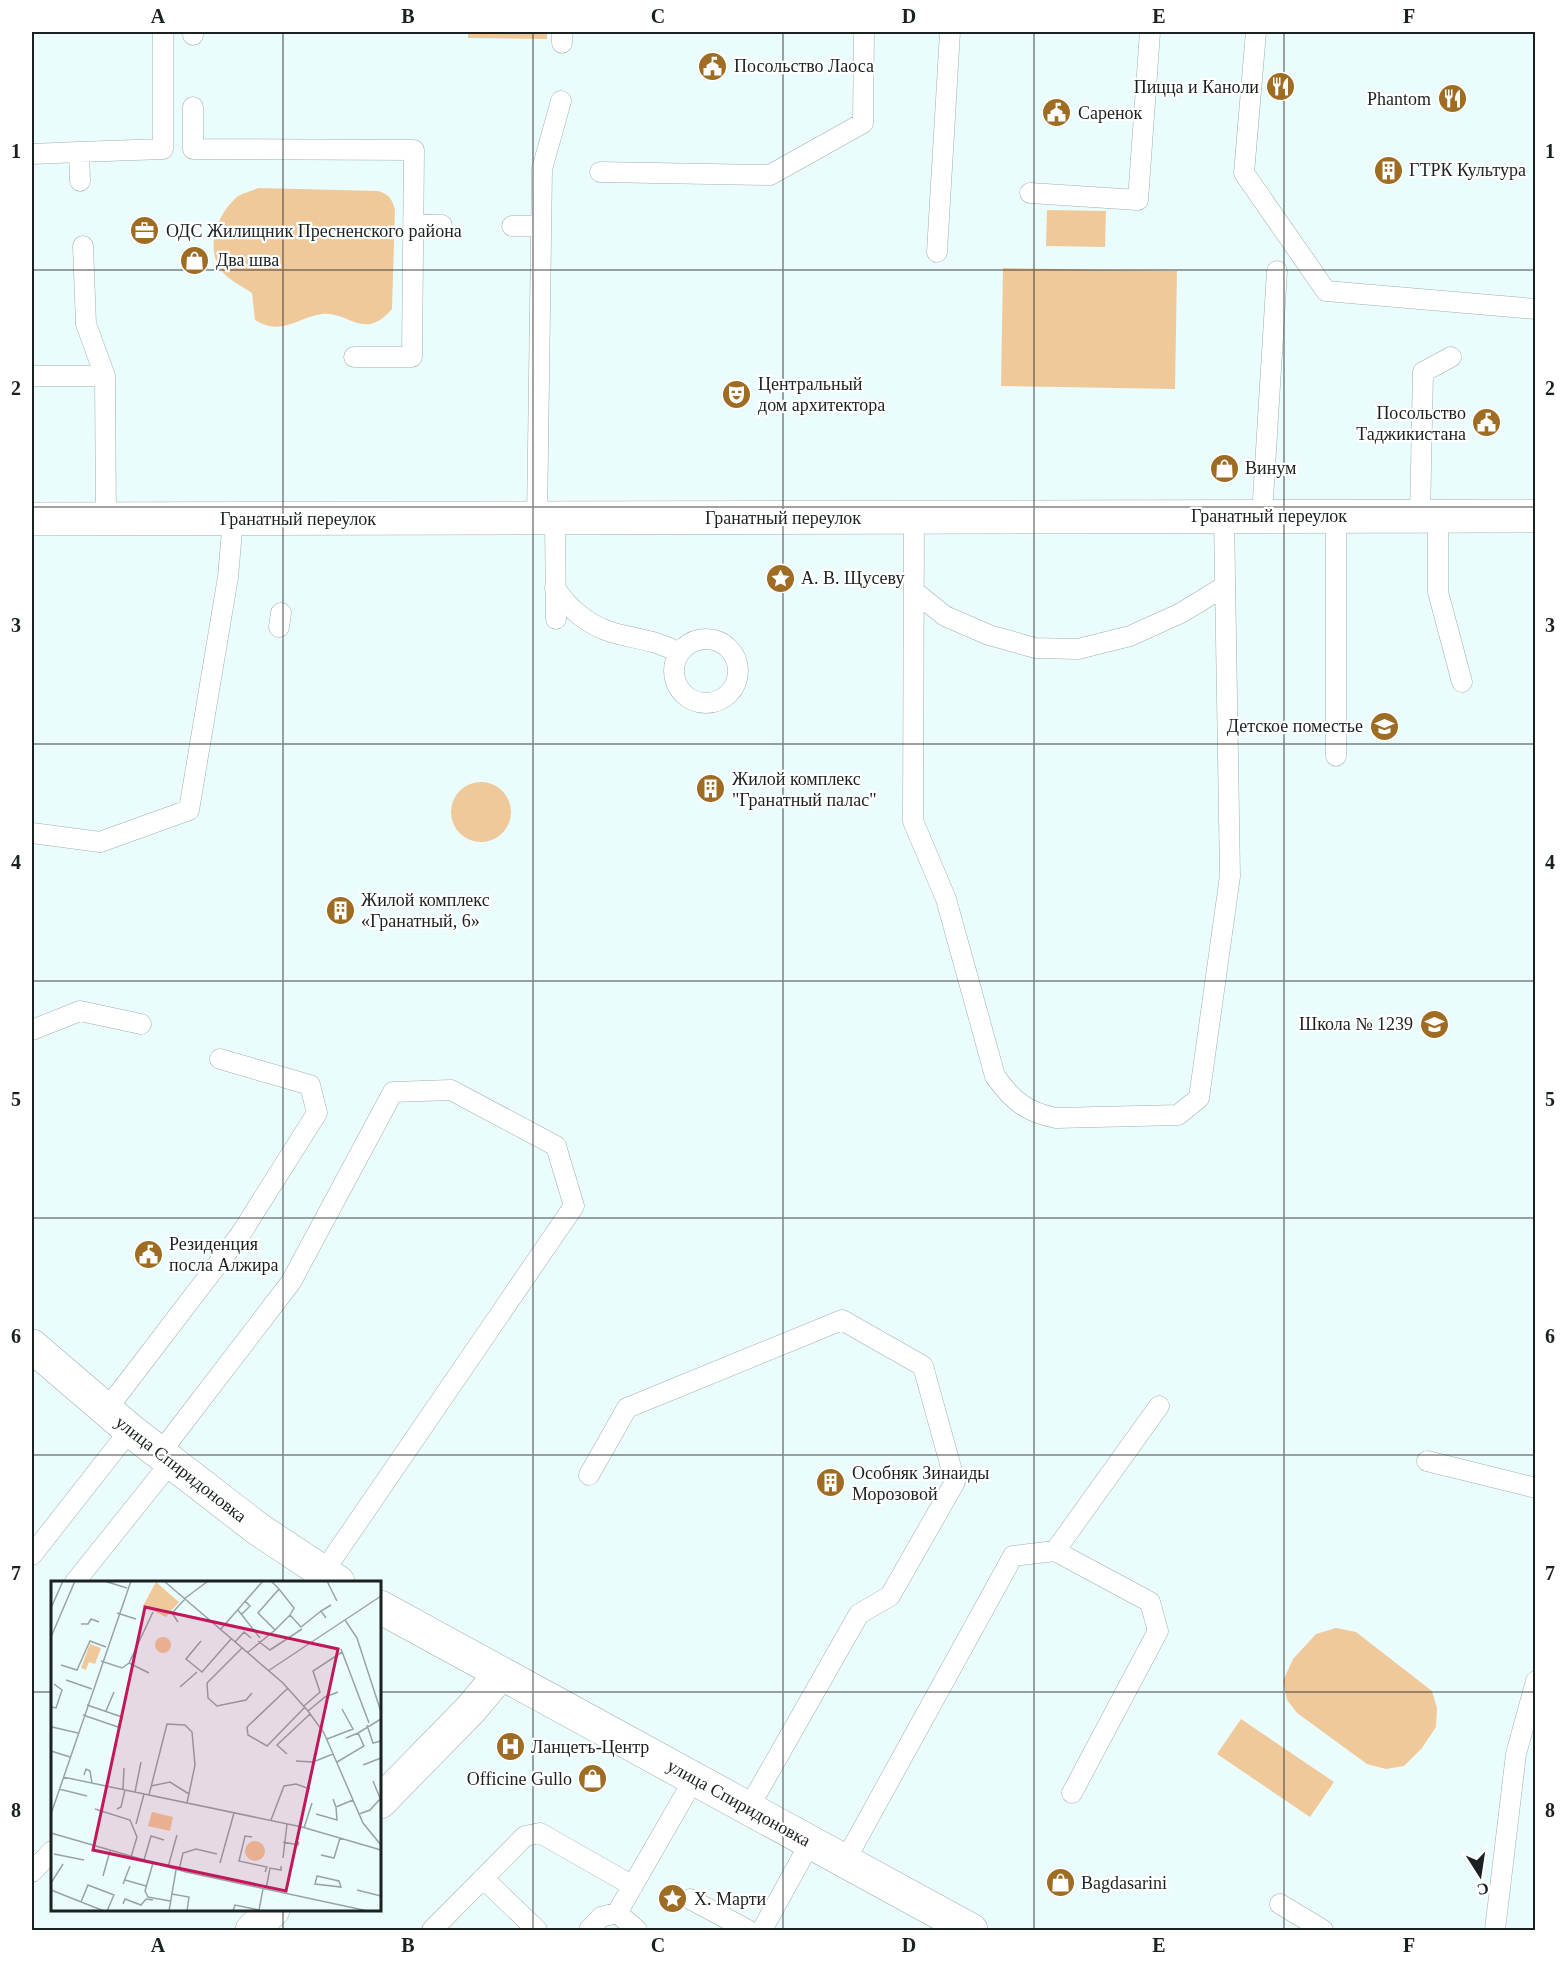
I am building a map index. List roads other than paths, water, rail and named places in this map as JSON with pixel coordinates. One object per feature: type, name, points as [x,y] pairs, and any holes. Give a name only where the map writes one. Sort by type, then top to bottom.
[{"type":"street","name":"Гранатный переулок","points":[[32,519],[1536,516]]},
{"type":"street","name":"улица Спиридоновка","points":[[32,1346],[165,1457],[258,1529],[330,1578]]},
{"type":"street","name":"улица Спиридоновка","points":[[381,1608],[845,1861],[939,1923],[971,1930]]},
{"type":"street","points":[[381,1801],[471,1709],[501,1672]]},
{"type":"street","points":[[252,1930],[272,1911]]},
{"type":"lane","points":[[32,154],[163,149],[163,32]]},
{"type":"lane","points":[[600,172],[770,175],[863,123],[864,32]]},
{"type":"lane","points":[[937,252],[951,32]]},
{"type":"lane","points":[[1030,193],[1138,200],[1150,32]]},
{"type":"lane","points":[[1257,32],[1244,174],[1326,291],[1536,309]]},
{"type":"lane","points":[[556,619],[555,588],[546,519],[540,226],[542,168],[561,101]]},
{"type":"lane","points":[[193,107],[193,149],[414,150],[412,357],[354,357]]},
{"type":"lane","points":[[79,152],[80,181]]},
{"type":"lane","points":[[414,224],[442,225]]},
{"type":"lane","points":[[512,226],[540,226]]},
{"type":"lane","points":[[83,246],[86,324],[105,376],[106,520]]},
{"type":"lane","points":[[1262,516],[1277,271]]},
{"type":"lane","points":[[1451,357],[1423,372],[1429,516],[1438,592],[1462,682]]},
{"type":"lane","points":[[32,376],[105,376]]},
{"type":"lane","points":[[1336,516],[1336,756]]},
{"type":"lane","points":[[914,518],[913,821],[946,899],[995,1076],[1006,1092],[1022,1106],[1038,1114],[1067,1118],[1178,1115],[1199,1098],[1230,876],[1224,517]]},
{"type":"lane","points":[[32,833],[100,842],[189,810],[228,577],[233,519]]},
{"type":"lane","points":[[915,592],[945,616],[989,635],[1035,648],[1078,649],[1130,636],[1181,613],[1225,586]]},
{"type":"lane","points":[[555,588],[564,602],[583,618],[610,632],[668,646],[679,653]]},
{"type":"lane","points":[[32,1030],[80,1011],[141,1024]]},
{"type":"lane","points":[[32,1555],[240,1236],[317,1113],[310,1085],[220,1059]]},
{"type":"lane","points":[[76,1581],[291,1282],[393,1092],[452,1090],[556,1146],[574,1206],[330,1578]]},
{"type":"lane","points":[[589,1475],[627,1408],[842,1320],[923,1366],[955,1482],[890,1596],[859,1614],[748,1809]]},
{"type":"lane","points":[[1055,1551],[1159,1406]]},
{"type":"lane","points":[[1427,1461],[1536,1488]]},
{"type":"lane","points":[[845,1861],[1013,1556],[1055,1551],[1150,1602],[1158,1631],[1072,1793]]},
{"type":"lane","points":[[1495,1930],[1516,1754],[1536,1681]]},
{"type":"lane","points":[[589,1930],[602,1917],[617,1913],[694,1779]]},
{"type":"lane","points":[[432,1930],[525,1836],[540,1833],[633,1886]]},
{"type":"lane","points":[[762,1930],[810,1843]]},
{"type":"lane","points":[[32,1872],[51,1852]]},
{"type":"lane","points":[[483,1878],[537,1930]]},
{"type":"lane","points":[[690,1899],[748,1930]]},
{"type":"lane","points":[[1280,1904],[1323,1930]]},
{"type":"lane","points":[[617,1913],[637,1930]]},
{"type":"place","name":"Посольство Лаоса","points":[[713,66]]},
{"type":"place","name":"Пицца и Каноли","points":[[1280,87]]},
{"type":"place","name":"Phantom","points":[[1452,99]]},
{"type":"place","name":"Саренок","points":[[1057,113]]},
{"type":"place","name":"ГТРК Культура","points":[[1388,170]]},
{"type":"place","name":"ОДС Жилищник Пресненского района","points":[[145,231]]},
{"type":"place","name":"Два шва","points":[[195,260]]},
{"type":"place","name":"Центральный дом архитектора","points":[[737,394]]},
{"type":"place","name":"Посольство Таджикистана","points":[[1487,423]]},
{"type":"place","name":"Винум","points":[[1224,468]]},
{"type":"place","name":"А. В. Щусеву","points":[[780,578]]},
{"type":"place","name":"Детское поместье","points":[[1384,726]]},
{"type":"place","name":"Жилой комплекс \"Гранатный палас\"","points":[[711,789]]},
{"type":"place","name":"Жилой комплекс «Гранатный, 6»","points":[[340,910]]},
{"type":"place","name":"Школа № 1239","points":[[1434,1024]]},
{"type":"place","name":"Резиденция посла Алжира","points":[[148,1254]]},
{"type":"place","name":"Особняк Зинаиды Морозовой","points":[[831,1483]]},
{"type":"place","name":"Ланцетъ-Центр","points":[[510,1747]]},
{"type":"place","name":"Officine Gullo","points":[[593,1779]]},
{"type":"place","name":"Bagdasarini","points":[[1060,1883]]},
{"type":"place","name":"Х. Марти","points":[[673,1899]]}]
